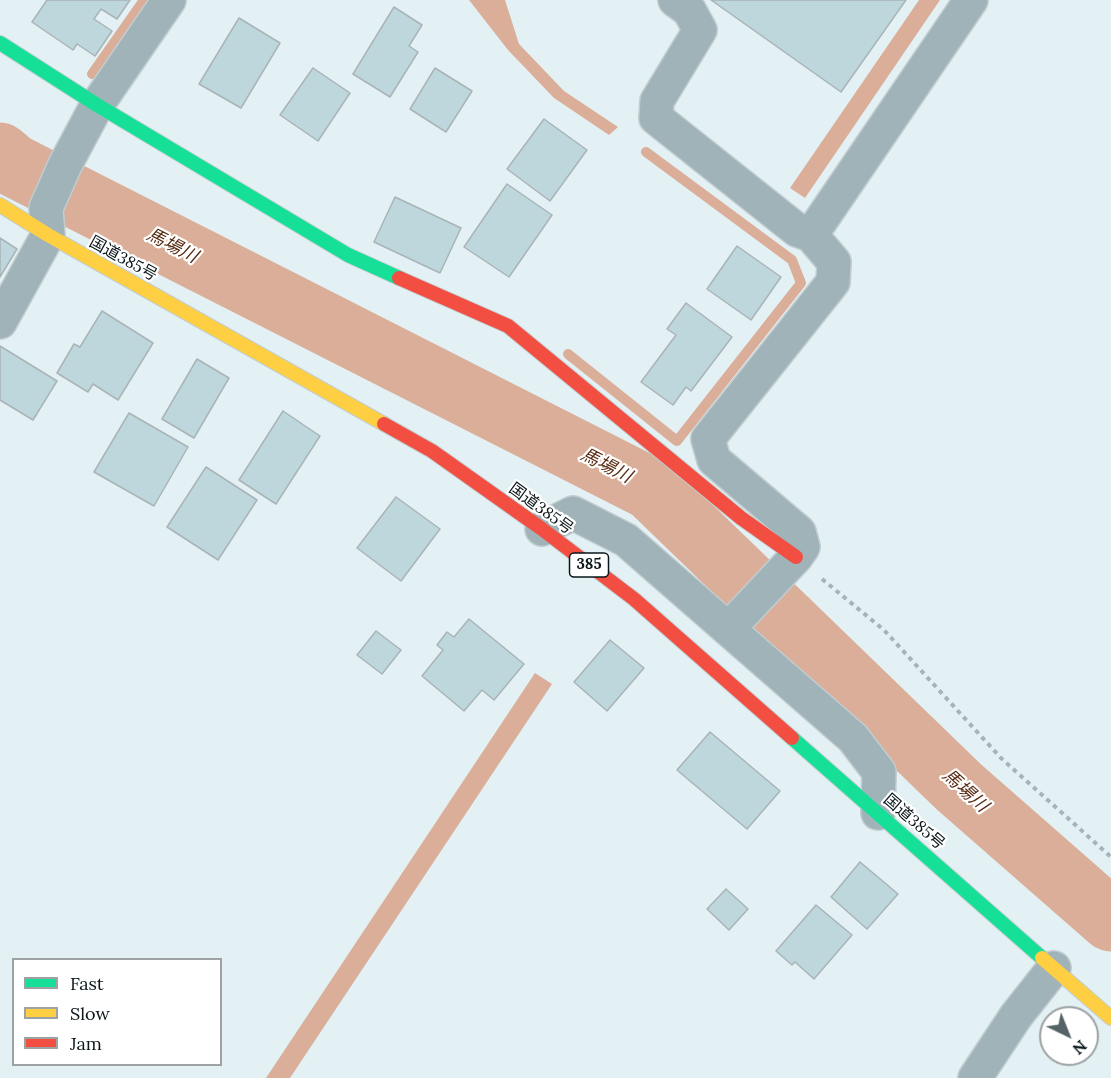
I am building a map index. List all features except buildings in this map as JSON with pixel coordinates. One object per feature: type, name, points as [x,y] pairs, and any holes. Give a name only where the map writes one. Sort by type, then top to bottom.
[{"type":"main road","points":[[0,43],[97,105],[348,255],[508,326],[741,518],[796,557]]},
{"type":"main road","name":"国道385号","points":[[0,205],[47,222],[432,451],[542,529],[634,599],[1111,1018]]},
{"type":"street","points":[[0,322],[47,222],[65,165],[97,105],[169,0]]},
{"type":"street","points":[[675,0],[689,10],[699,30],[657,101],[656,118],[798,230],[811,235],[834,262],[833,282],[708,439],[714,460],[799,532],[803,547],[729,628]]},
{"type":"street","points":[[811,235],[971,0]]},
{"type":"street","points":[[542,529],[573,513],[626,540],[853,738],[879,772],[878,813]]},
{"type":"street","points":[[975,1078],[1016,1016],[1054,968]]},
{"type":"path","points":[[796,557],[884,630],[1001,758],[1111,857]]},
{"type":"shaded area","points":[[469,0],[505,0],[519,44],[564,91],[618,127],[609,135],[554,98],[508,50]]},
{"type":"shaded area","points":[[919,0],[940,0],[805,198],[790,188]]},
{"type":"shaded area","points":[[535,673],[552,684],[290,1078],[266,1078]]},
{"type":"waterway","points":[[92,74],[144,0]]},
{"type":"waterway","points":[[568,354],[677,441],[801,283],[792,260],[646,152]]},
{"type":"waterway","name":"馬場川","points":[[0,154],[13,165],[651,489],[959,787],[1111,920]]},
{"type":"traffic: fast","points":[[0,43],[97,105],[348,255],[399,278]]},
{"type":"traffic: fast","points":[[792,738],[1042,958]]},
{"type":"traffic: slow","points":[[0,205],[48,235],[384,424]]},
{"type":"traffic: slow","points":[[1042,958],[1111,1018]]},
{"type":"traffic: jam","points":[[399,278],[508,326],[741,518],[796,557]]},
{"type":"traffic: jam","points":[[384,424],[432,451],[542,529],[634,599],[792,738]]}]
